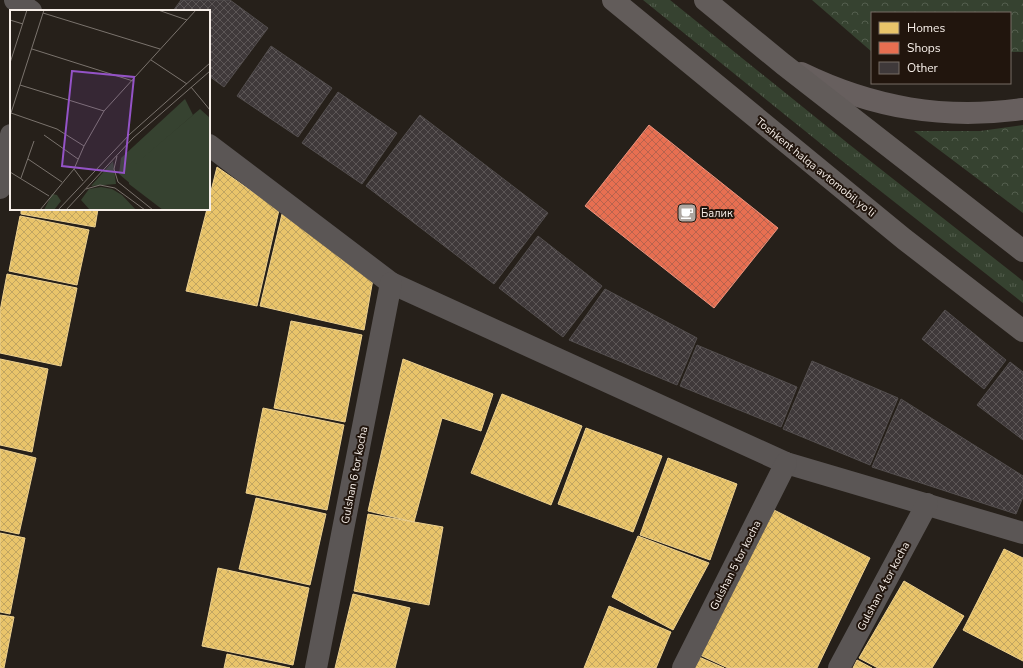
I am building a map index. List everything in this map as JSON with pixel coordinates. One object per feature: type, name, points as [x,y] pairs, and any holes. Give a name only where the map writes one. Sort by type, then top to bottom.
[{"type":"highway","name":"Toshkent halqa avtomobil yo'li","points":[[612,0],[904,239],[1023,330]]},
{"type":"highway","points":[[705,0],[783,64],[1023,251]]},
{"type":"main road","points":[[783,64],[845,92],[878,103],[949,114],[988,114],[1023,109]]},
{"type":"street","points":[[15,0],[30,10]]},
{"type":"street","points":[[0,188],[10,140]]},
{"type":"street","points":[[210,146],[391,283],[786,463],[1023,533]]},
{"type":"street","name":"Gulshan 6 tor kocha","points":[[316,668],[391,283]]},
{"type":"street","name":"Gulshan 5 tor kocha","points":[[683,668],[786,463]]},
{"type":"street","name":"Gulshan 4 tor kocha","points":[[839,668],[927,504]]},
{"type":"green space","points":[[643,0],[670,0],[850,145],[1023,281],[1023,303],[841,160]]},
{"type":"green space","points":[[812,0],[1023,0],[1023,52],[1011,52],[1011,12],[871,12],[871,51]]},
{"type":"green space","points":[[1023,125],[1023,213],[914,131],[980,131]]},
{"type":"building: Homes","points":[[217,167],[279,210],[257,306],[186,291],[207,210],[210,210],[210,195]]},
{"type":"building: Homes","points":[[21,210],[98,210],[95,227],[21,214]]},
{"type":"building: Homes","points":[[282,214],[373,279],[364,330],[260,306]]},
{"type":"building: Homes","points":[[20,216],[89,230],[77,285],[9,271]]},
{"type":"building: Homes","points":[[7,274],[77,288],[61,366],[0,353],[0,311]]},
{"type":"building: Homes","points":[[291,321],[362,335],[345,422],[274,408]]},
{"type":"building: Homes","points":[[0,359],[48,369],[32,452],[0,445]]},
{"type":"building: Homes","points":[[403,359],[493,394],[481,431],[442,418],[414,522],[368,511]]},
{"type":"building: Homes","points":[[502,394],[582,426],[551,505],[471,473]]},
{"type":"building: Homes","points":[[263,408],[344,425],[327,510],[246,493]]},
{"type":"building: Homes","points":[[586,428],[662,456],[633,532],[558,504]]},
{"type":"building: Homes","points":[[0,449],[36,458],[19,534],[0,530]]},
{"type":"building: Homes","points":[[668,458],[737,484],[710,560],[640,535]]},
{"type":"building: Homes","points":[[256,498],[326,514],[310,585],[239,569]]},
{"type":"building: Homes","points":[[772,509],[870,558],[817,668],[728,668],[700,655]]},
{"type":"building: Homes","points":[[368,514],[443,527],[429,605],[354,591]]},
{"type":"building: Homes","points":[[0,533],[25,538],[10,614],[0,612]]},
{"type":"building: Homes","points":[[638,536],[709,563],[673,630],[612,597]]},
{"type":"building: Homes","points":[[1004,549],[1023,558],[1023,661],[963,630]]},
{"type":"building: Homes","points":[[218,568],[309,588],[293,665],[202,646]]},
{"type":"building: Homes","points":[[904,581],[964,616],[932,668],[878,668],[859,658]]},
{"type":"building: Homes","points":[[353,594],[410,608],[395,668],[335,668]]},
{"type":"building: Homes","points":[[609,606],[671,632],[656,668],[584,668]]},
{"type":"building: Homes","points":[[0,615],[14,617],[4,668],[0,668]]},
{"type":"building: Homes","points":[[227,654],[290,668],[224,668]]},
{"type":"building: Homes","points":[[699,657],[724,668],[694,668]]},
{"type":"building: Homes","points":[[857,660],[872,668],[853,668]]},
{"type":"building: Shops","points":[[649,125],[778,228],[714,308],[585,206]]},
{"type":"building: Other","points":[[181,0],[230,0],[268,28],[224,87],[210,77],[210,10],[174,10]]},
{"type":"building: Other","points":[[271,46],[332,88],[298,137],[237,96]]},
{"type":"building: Other","points":[[338,92],[397,133],[362,184],[302,143]]},
{"type":"building: Other","points":[[420,115],[548,213],[494,284],[366,186]]},
{"type":"building: Other","points":[[538,236],[602,286],[563,337],[499,288]]},
{"type":"building: Other","points":[[605,289],[697,338],[677,385],[569,340]]},
{"type":"building: Other","points":[[945,310],[1006,360],[984,389],[922,339]]},
{"type":"building: Other","points":[[697,345],[797,387],[781,427],[680,386]]},
{"type":"building: Other","points":[[812,361],[898,398],[870,465],[783,429]]},
{"type":"building: Other","points":[[1010,362],[1023,372],[1023,440],[977,405]]},
{"type":"building: Other","points":[[901,399],[1023,476],[1023,497],[1016,514],[872,467]]},
{"type":"place","name":"Балик","points":[[687,213]]}]
